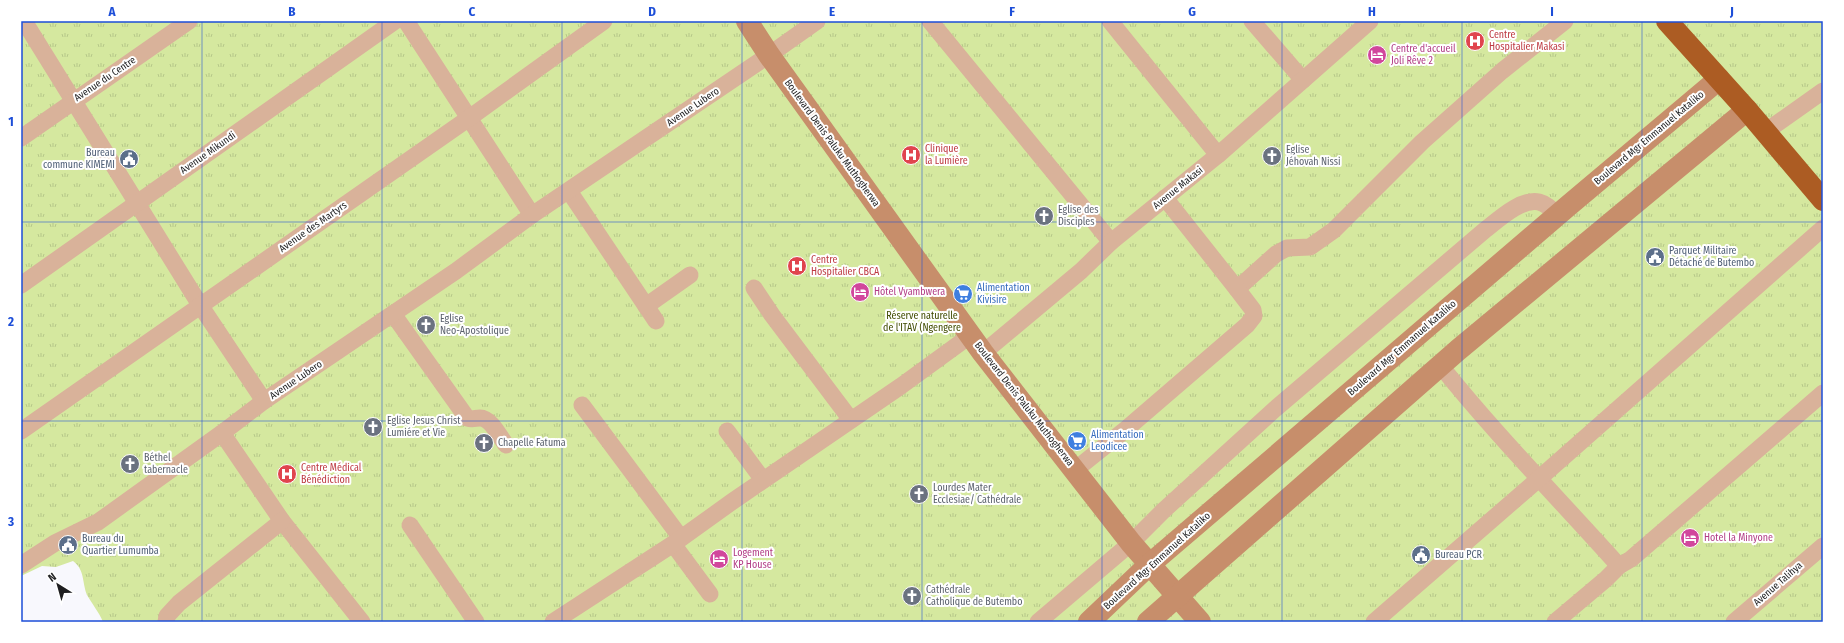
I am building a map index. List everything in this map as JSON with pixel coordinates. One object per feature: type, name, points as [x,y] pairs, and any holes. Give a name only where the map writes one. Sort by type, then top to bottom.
[{"type":"highway","points":[[1667,21],[1823,200]]},
{"type":"street","points":[[24,21],[200,305],[264,401]]},
{"type":"street","name":"Avenue du Centre","points":[[21,138],[189,21]]},
{"type":"street","name":"Avenue Mikundi","points":[[21,286],[137,202],[394,21]]},
{"type":"street","points":[[406,21],[532,215]]},
{"type":"street","name":"Avenue des Martyrs","points":[[21,431],[604,21]]},
{"type":"street","name":"Boulevard Denis Paluku Muthogherwa","points":[[747,21],[769,55],[983,353],[1131,543],[1198,621]]},
{"type":"street","name":"Avenue Lubero","points":[[21,565],[55,543],[98,522],[222,434],[264,401],[456,271],[532,215],[817,21]]},
{"type":"street","points":[[930,21],[1111,242]]},
{"type":"street","points":[[1110,21],[1218,155]]},
{"type":"street","points":[[1252,21],[1303,80]]},
{"type":"street","name":"Avenue Makasi","points":[[983,353],[1081,271],[1111,242],[1218,155],[1370,21]]},
{"type":"street","points":[[1237,289],[1276,254],[1286,248],[1310,247],[1334,230],[1422,142],[1502,71],[1566,21]]},
{"type":"street","name":"Boulevard Mgr Emmanuel Kataliko","points":[[1089,622],[1149,565],[1556,215],[1719,79]]},
{"type":"street","points":[[1765,132],[1823,91]]},
{"type":"street","points":[[1148,622],[1440,365],[1746,110]]},
{"type":"street","points":[[569,191],[656,321]]},
{"type":"street","points":[[1075,470],[1125,430],[1247,325],[1254,316],[1253,310],[1165,198]]},
{"type":"street","points":[[1046,620],[1275,409],[1485,230],[1515,207],[1527,204],[1538,202],[1547,206],[1556,215]]},
{"type":"street","points":[[1374,622],[1540,478],[1823,228]]},
{"type":"street","points":[[646,306],[690,275]]},
{"type":"street","points":[[754,288],[776,321],[851,420]]},
{"type":"street","points":[[393,314],[467,418],[472,420],[480,418],[487,420],[506,445]]},
{"type":"street","points":[[553,622],[677,541],[971,335]]},
{"type":"street","points":[[1440,365],[1507,445],[1540,478],[1619,566]]},
{"type":"street","points":[[1555,622],[1606,579],[1619,566],[1631,559],[1823,393]]},
{"type":"street","points":[[582,406],[677,541],[710,594]]},
{"type":"street","points":[[727,431],[763,480]]},
{"type":"street","points":[[222,434],[282,521],[355,619]]},
{"type":"street","points":[[166,622],[167,616],[179,603],[282,521]]},
{"type":"street","points":[[410,525],[476,622]]},
{"type":"street","name":"Avenue Talihya","points":[[1734,622],[1823,546]]},
{"type":"green space","name":"Réserve naturelle de l'ITAV (Ngengere","points":[[21,21],[1823,21],[1823,622],[103,622],[87,595],[80,568],[73,561],[56,567],[42,566],[21,576]]},
{"type":"place","name":"Centre Hospitalier Makasi","points":[[1475,41]]},
{"type":"place","name":"Centre d'accueil Joli Rêve 2","points":[[1377,55]]},
{"type":"place","name":"Clinique la Lumière","points":[[911,155]]},
{"type":"place","name":"Eglise Jéhovah Nissi","points":[[1272,156]]},
{"type":"place","name":"Bureau commune KIMEMI","points":[[129,159]]},
{"type":"place","name":"Eglise des Disciples","points":[[1044,216]]},
{"type":"place","name":"Parquet Militaire Détaché de Butembo","points":[[1655,257]]},
{"type":"place","name":"Centre Hospitalier CBCA","points":[[797,266]]},
{"type":"place","name":"Hôtel Vyambwera","points":[[860,292]]},
{"type":"place","name":"Alimentation Kivisire","points":[[963,294]]},
{"type":"place","name":"Eglise Neo-Apostolique","points":[[426,325]]},
{"type":"place","name":"Eglise Jesus Christ Lumiére et Vie","points":[[373,427]]},
{"type":"place","name":"Alimentation Leodicee","points":[[1077,441]]},
{"type":"place","name":"Chapelle Fatuma","points":[[484,443]]},
{"type":"place","name":"Béthel tabernacle","points":[[130,464]]},
{"type":"place","name":"Centre Médical Bénédiction","points":[[287,474]]},
{"type":"place","name":"Lourdes Mater Ecclesiae/ Cathédrale","points":[[919,494]]},
{"type":"place","name":"Hotel la Minyone","points":[[1690,538]]},
{"type":"place","name":"Bureau du Quartier Lumumba","points":[[68,545]]},
{"type":"place","name":"Bureau PCR","points":[[1421,555]]},
{"type":"place","name":"Logement KP House","points":[[719,559]]},
{"type":"place","name":"Cathédrale Catholique de Butembo","points":[[912,596]]}]
